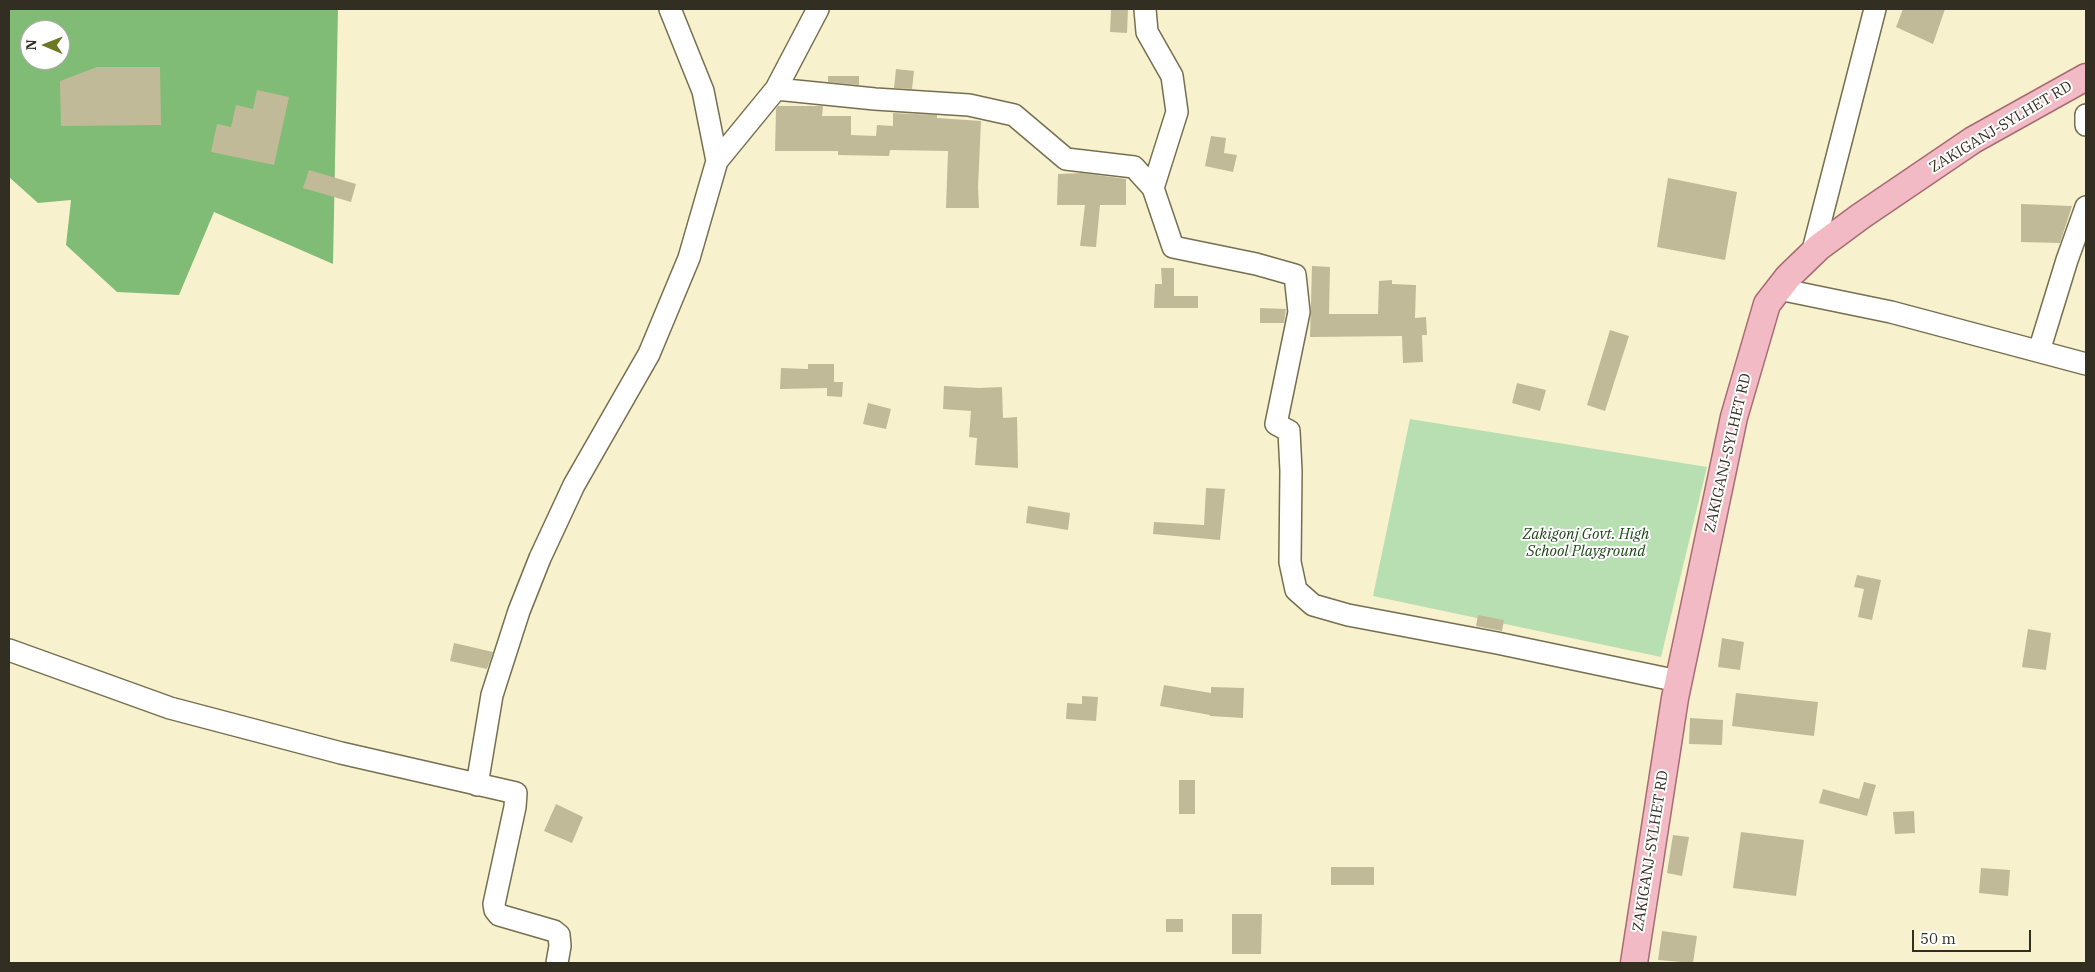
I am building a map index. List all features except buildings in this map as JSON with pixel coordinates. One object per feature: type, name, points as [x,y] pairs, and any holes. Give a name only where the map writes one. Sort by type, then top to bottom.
[{"type":"main road","name":"ZAKIGANJ-SYLHET RD","points":[[1634,963],[1678,681],[1734,417],[1767,304],[1779,288],[1812,254],[1861,216],[1973,140],[2086,77]]},
{"type":"street","points":[[670,9],[703,91],[717,161]]},
{"type":"street","points":[[477,785],[492,695],[519,611],[540,558],[571,492],[649,354],[689,258],[717,161],[776,89],[818,9]]},
{"type":"street","points":[[1145,9],[1147,32],[1172,76],[1177,112],[1154,188]]},
{"type":"street","points":[[1812,254],[1875,9]]},
{"type":"street","points":[[776,89],[875,100],[969,105],[1014,115],[1066,158],[1134,167],[1154,188],[1173,247],[1256,264],[1295,275],[1299,312],[1276,424],[1289,431],[1291,471],[1290,562],[1296,590],[1313,605],[1348,615],[1497,643],[1678,681]]},
{"type":"street","points":[[2086,115],[2086,125]]},
{"type":"street","points":[[2039,352],[2067,260],[2086,206]]},
{"type":"street","points":[[1779,288],[1891,312],[2086,364]]},
{"type":"street","points":[[9,650],[170,708],[341,753],[516,793],[516,807],[494,904],[495,910],[499,915],[554,931],[559,935],[560,946],[557,963]]},
{"type":"green space","points":[[9,9],[338,9],[333,264],[214,212],[179,295],[117,292],[66,245],[71,200],[38,203],[9,177]]},
{"type":"green space","name":"Zakigonj Govt. High School Playground","points":[[1410,419],[1707,467],[1661,657],[1373,596]]}]
